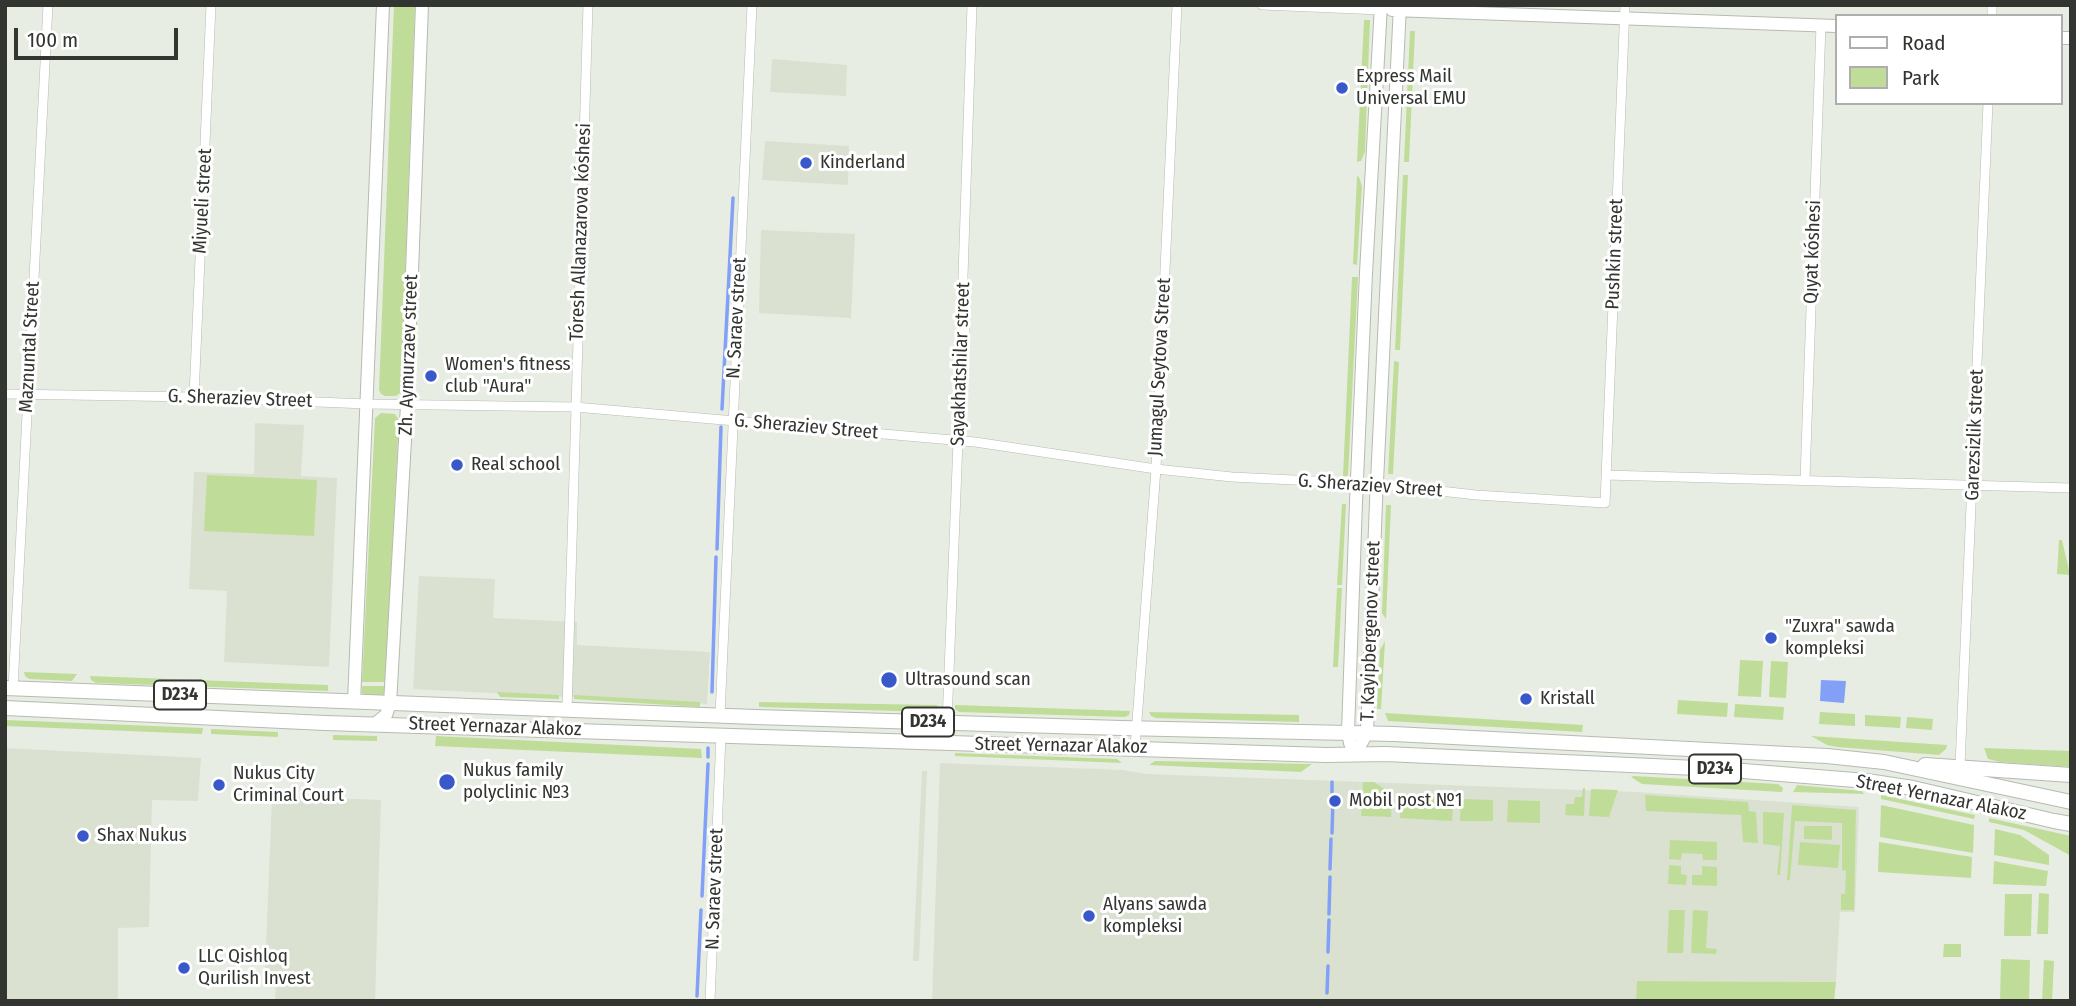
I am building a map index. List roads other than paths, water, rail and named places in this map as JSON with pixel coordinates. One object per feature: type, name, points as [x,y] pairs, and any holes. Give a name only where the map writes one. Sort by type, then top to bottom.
[{"type":"main road","name":"Street Yernazar Alakoz","points":[[9,688],[947,723],[1348,732],[1827,756],[1884,762],[2071,802]]},
{"type":"main road","points":[[73,711],[79,708],[82,702],[80,695],[74,691]]},
{"type":"main road","points":[[119,714],[113,703],[120,693]]},
{"type":"main road","points":[[407,725],[400,718],[400,712],[408,704]]},
{"type":"main road","name":"Street Yernazar Alakoz","points":[[5,708],[375,724],[1413,755],[1690,768],[1867,781],[1913,788],[2071,826]]},
{"type":"main road","points":[[1690,768],[1691,749]]},
{"type":"main road","points":[[1884,762],[2071,775]]},
{"type":"street","name":"Maznuntal Street","points":[[9,688],[48,5]]},
{"type":"street","name":"Miyueli street","points":[[194,397],[211,5]]},
{"type":"street","name":"Zh. Aymurzaev street","points":[[354,702],[383,5]]},
{"type":"street","name":"Zh. Aymurzaev street","points":[[390,704],[407,405],[422,5]]},
{"type":"street","name":"Tóresh Allanazarova kóshesi","points":[[567,710],[588,5]]},
{"type":"street","name":"N. Saraev street","points":[[720,715],[752,5]]},
{"type":"street","name":"Sayakhatshilar street","points":[[947,723],[965,334],[963,276],[972,5]]},
{"type":"street","name":"Jumagul Seytova Street","points":[[1135,747],[1156,469],[1177,5]]},
{"type":"street","points":[[1262,5],[1625,11],[1834,26]]},
{"type":"street","name":"T. Kayipbergenov street","points":[[1355,755],[1348,732],[1366,272],[1381,7]]},
{"type":"street","name":"T. Kayipbergenov street","points":[[1355,755],[1367,733],[1400,8]]},
{"type":"street","name":"Pushkin street","points":[[1605,503],[1625,11]]},
{"type":"street","name":"Qıyat kóshesi","points":[[1805,479],[1821,25]]},
{"type":"street","name":"Garezsizlik street","points":[[1960,766],[1988,105]]},
{"type":"street","name":"G. Sheraziev Street","points":[[5,394],[575,407],[958,441],[1156,469],[1242,478],[1377,484],[1476,495],[1605,503]]},
{"type":"street","points":[[1606,475],[2071,488]]},
{"type":"street","points":[[375,724],[386,715],[390,704]]},
{"type":"street","points":[[1349,706],[1358,711],[1368,704]]},
{"type":"street","name":"N. Saraev street","points":[[710,1001],[721,735]]},
{"type":"street","points":[[1960,766],[1964,774],[1979,783]]},
{"type":"water","points":[[1821,680],[1846,681],[1844,703],[1820,701]]},
{"type":"waterway","points":[[722,409],[733,198]]},
{"type":"waterway","points":[[717,549],[721,427]]},
{"type":"waterway","points":[[712,692],[716,557]]},
{"type":"waterway","points":[[708,748],[708,757]]},
{"type":"waterway","points":[[702,896],[708,764]]},
{"type":"waterway","points":[[1332,782],[1332,792]]},
{"type":"waterway","points":[[1332,833],[1333,798]]},
{"type":"waterway","points":[[1330,869],[1331,839]]},
{"type":"waterway","points":[[1329,914],[1330,877]]},
{"type":"waterway","points":[[697,996],[701,910]]},
{"type":"waterway","points":[[1328,952],[1329,920]]},
{"type":"waterway","points":[[1327,993],[1328,966]]},
{"type":"place","name":"Express Mail Universal EMU","points":[[1342,88]]},
{"type":"place","name":"Kinderland","points":[[806,163]]},
{"type":"place","name":"Women's fitness club \"Aura\"","points":[[431,376]]},
{"type":"place","name":"Real school","points":[[457,465]]},
{"type":"place","name":"\"Zuxra\" sawda kompleksi","points":[[1771,638]]},
{"type":"place","name":"Ultrasound scan","points":[[889,680]]},
{"type":"place","name":"Kristall","points":[[1526,699]]},
{"type":"place","name":"Nukus family polyclinic №3","points":[[447,782]]},
{"type":"place","name":"Nukus City Criminal Court","points":[[219,785]]},
{"type":"place","name":"Mobil post №1","points":[[1335,801]]},
{"type":"place","name":"Shax Nukus","points":[[83,836]]},
{"type":"place","name":"Alyans sawda kompleksi","points":[[1089,916]]},
{"type":"place","name":"LLC Qishloq Qurilish Invest","points":[[184,968]]}]
